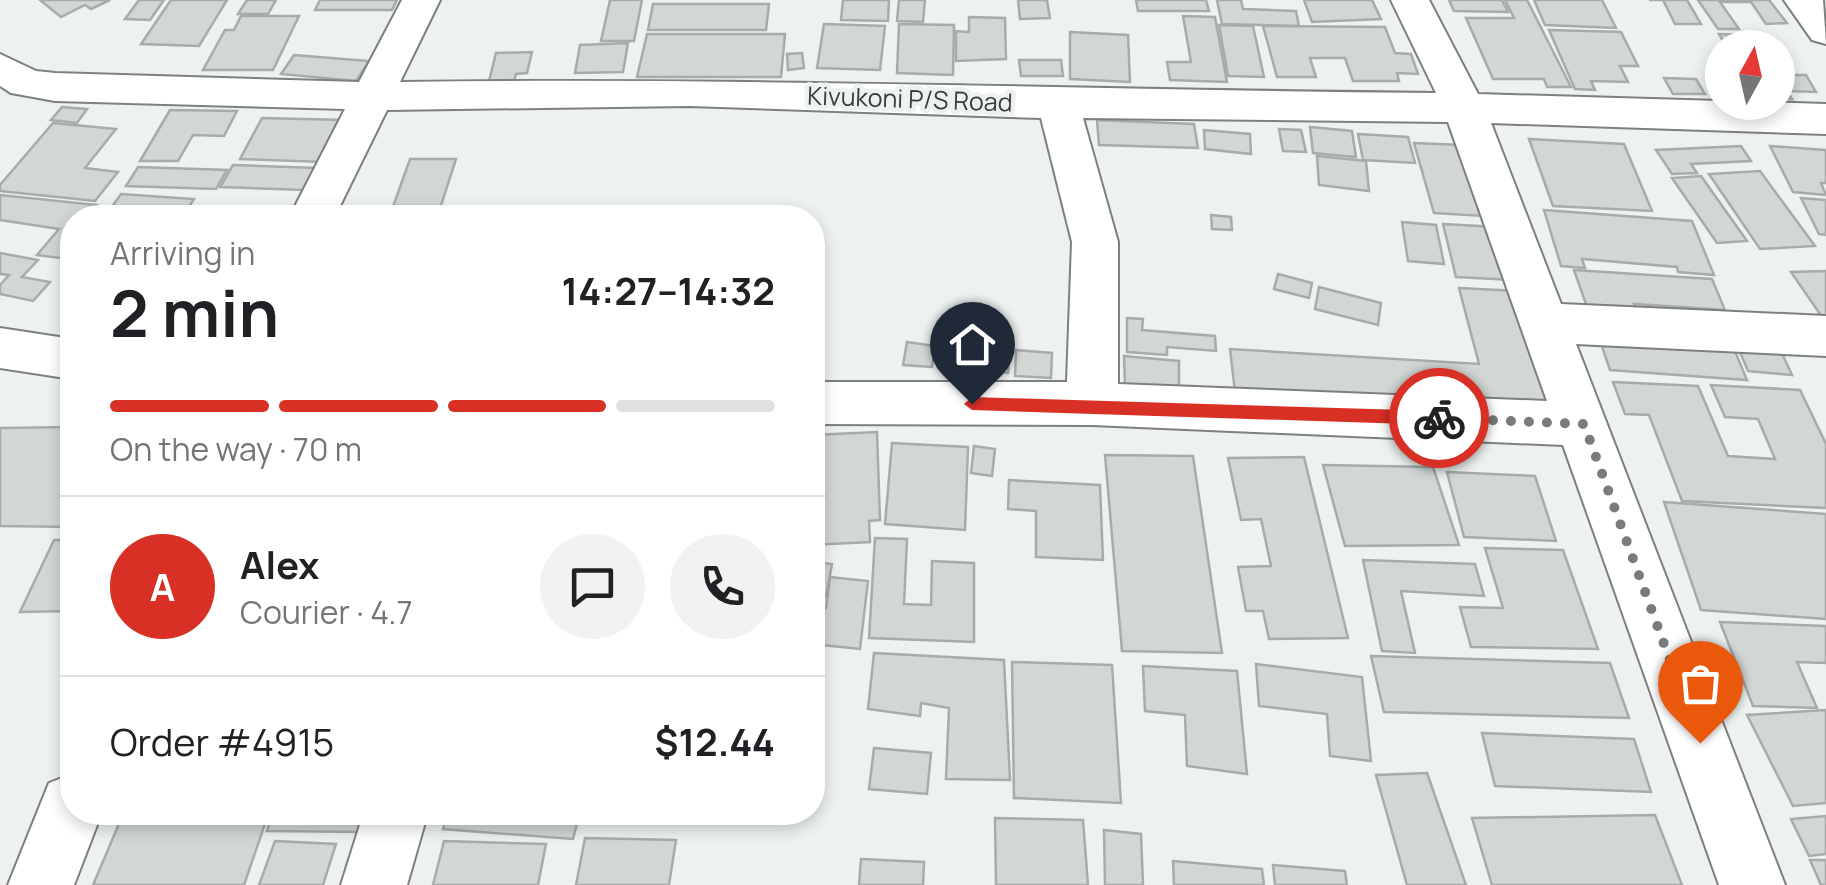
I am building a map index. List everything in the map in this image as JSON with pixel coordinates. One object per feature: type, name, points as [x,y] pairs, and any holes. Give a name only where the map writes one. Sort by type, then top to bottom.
[{"type":"street","points":[[317,205],[421,0]]},
{"type":"street","points":[[1410,0],[1464,108],[1752,885]]},
{"type":"street","points":[[1803,0],[1826,31]]},
{"type":"street","name":"Kivukoni P/S Road","points":[[0,66],[26,83],[55,88],[372,96],[689,92],[1058,104],[1464,108],[1826,119]]},
{"type":"street","points":[[1058,104],[1095,242],[1092,404]]},
{"type":"street","points":[[1546,322],[1826,336]]},
{"type":"street","points":[[0,348],[60,357]]},
{"type":"street","points":[[825,403],[1092,404],[1584,424]]},
{"type":"street","points":[[41,885],[65,825]]},
{"type":"street","points":[[374,885],[392,825]]},
{"type":"building","points":[[40,0],[110,0],[91,9],[85,5],[61,17]]},
{"type":"building","points":[[139,0],[164,0],[150,20],[125,19]]},
{"type":"building","points":[[171,0],[227,0],[199,46],[141,44]]},
{"type":"building","points":[[247,0],[276,0],[268,14],[238,14]]},
{"type":"building","points":[[320,0],[397,0],[392,10],[315,10]]},
{"type":"building","points":[[610,0],[642,0],[634,41],[601,41]]},
{"type":"building","points":[[843,0],[889,0],[888,21],[841,20]]},
{"type":"building","points":[[899,0],[925,0],[923,22],[897,21]]},
{"type":"building","points":[[1018,0],[1047,0],[1050,18],[1020,19]]},
{"type":"building","points":[[1136,0],[1206,0],[1209,11],[1138,11]]},
{"type":"building","points":[[1217,0],[1241,0],[1243,9],[1296,11],[1299,26],[1222,24]]},
{"type":"building","points":[[1304,0],[1372,0],[1381,19],[1312,22]]},
{"type":"building","points":[[1449,0],[1502,0],[1508,12],[1454,11]]},
{"type":"building","points":[[1505,0],[1527,0],[1571,87],[1547,87],[1544,79],[1493,79],[1466,18],[1514,18]]},
{"type":"building","points":[[1534,0],[1602,0],[1616,28],[1545,25]]},
{"type":"building","points":[[1663,0],[1687,0],[1701,24],[1675,24]]},
{"type":"building","points":[[1698,0],[1769,0],[1787,23],[1766,24],[1751,2],[1720,2],[1739,29],[1718,29]]},
{"type":"building","points":[[653,4],[769,4],[766,30],[648,30]]},
{"type":"building","points":[[241,16],[299,16],[273,70],[203,70],[225,30],[234,30]]},
{"type":"building","points":[[1183,16],[1215,17],[1227,82],[1170,80],[1167,62],[1191,62]]},
{"type":"building","points":[[969,17],[1005,18],[1006,59],[956,61],[956,31],[969,32]]},
{"type":"building","points":[[824,24],[885,26],[880,70],[817,68]]},
{"type":"building","points":[[899,24],[954,25],[953,75],[897,73]]},
{"type":"building","points":[[1219,25],[1253,26],[1264,77],[1228,76]]},
{"type":"building","points":[[1263,26],[1385,27],[1395,53],[1411,54],[1418,74],[1397,73],[1399,81],[1353,81],[1345,58],[1310,58],[1316,77],[1277,77]]},
{"type":"building","points":[[1549,30],[1621,32],[1638,66],[1620,66],[1628,82],[1591,81],[1595,90],[1575,89]]},
{"type":"building","points":[[1070,32],[1128,35],[1130,82],[1070,79]]},
{"type":"building","points":[[647,34],[785,34],[781,77],[637,77]]},
{"type":"building","points":[[628,43],[623,72],[575,73],[580,45]]},
{"type":"building","points":[[532,52],[527,73],[516,74],[514,81],[489,81],[496,53]]},
{"type":"building","points":[[802,53],[804,68],[788,70],[787,54]]},
{"type":"building","points":[[294,55],[369,61],[356,81],[281,74]]},
{"type":"building","points":[[1019,60],[1061,60],[1063,76],[1021,76]]},
{"type":"building","points":[[1795,75],[1806,75],[1816,92],[1795,91]]},
{"type":"building","points":[[1664,78],[1696,79],[1705,94],[1673,94]]},
{"type":"building","points":[[62,107],[87,109],[77,123],[51,120]]},
{"type":"building","points":[[170,110],[237,111],[224,136],[193,135],[178,161],[140,161]]},
{"type":"building","points":[[262,118],[344,120],[324,162],[240,159]]},
{"type":"building","points":[[1097,120],[1194,124],[1198,148],[1099,145]]},
{"type":"building","points":[[53,123],[116,129],[85,168],[118,172],[95,201],[0,191],[0,185]]},
{"type":"building","points":[[1310,127],[1352,131],[1356,157],[1313,153]]},
{"type":"building","points":[[1279,129],[1301,130],[1306,152],[1283,151]]},
{"type":"building","points":[[1204,130],[1250,134],[1251,154],[1205,149]]},
{"type":"building","points":[[1358,134],[1408,137],[1415,163],[1363,160]]},
{"type":"building","points":[[1529,139],[1624,144],[1652,211],[1553,206]]},
{"type":"building","points":[[1414,143],[1462,145],[1484,216],[1434,213]]},
{"type":"building","points":[[1741,146],[1751,161],[1691,164],[1697,173],[1672,174],[1656,150]]},
{"type":"building","points":[[1770,146],[1826,150],[1826,183],[1821,183],[1826,195],[1793,192]]},
{"type":"building","points":[[1317,156],[1366,161],[1369,191],[1319,185]]},
{"type":"building","points":[[410,159],[456,159],[441,205],[394,205]]},
{"type":"building","points":[[233,165],[315,168],[304,190],[220,187]]},
{"type":"building","points":[[138,167],[227,170],[216,189],[126,186]]},
{"type":"building","points":[[1760,171],[1815,246],[1760,249],[1709,174]]},
{"type":"building","points":[[1701,176],[1747,241],[1717,243],[1672,178]]},
{"type":"building","points":[[121,194],[194,199],[190,205],[113,205]]},
{"type":"building","points":[[0,195],[97,205],[60,205],[60,258],[37,255],[59,229],[0,220]]},
{"type":"building","points":[[1801,198],[1826,200],[1826,235],[1819,234]]},
{"type":"building","points":[[1544,210],[1692,221],[1714,275],[1678,272],[1677,267],[1582,259],[1585,268],[1561,266]]},
{"type":"building","points":[[1211,215],[1231,217],[1232,230],[1212,229]]},
{"type":"building","points":[[1402,222],[1436,225],[1444,264],[1408,261]]},
{"type":"building","points":[[1443,224],[1497,227],[1512,280],[1456,277]]},
{"type":"building","points":[[0,253],[38,260],[22,277],[50,282],[33,301],[0,294],[0,285],[9,275],[0,274]]},
{"type":"building","points":[[1574,270],[1712,279],[1725,310],[1634,304],[1637,311],[1587,307]]},
{"type":"building","points":[[1826,271],[1826,320],[1824,320],[1791,272]]},
{"type":"building","points":[[1278,274],[1312,283],[1309,298],[1274,289]]},
{"type":"building","points":[[1319,287],[1381,303],[1378,325],[1315,309]]},
{"type":"building","points":[[1459,288],[1518,291],[1555,412],[1235,392],[1230,349],[1479,364]]},
{"type":"building","points":[[1127,318],[1143,319],[1142,330],[1215,336],[1216,351],[1167,347],[1167,355],[1127,352]]},
{"type":"building","points":[[1595,326],[1732,344],[1747,380],[1610,370]]},
{"type":"building","points":[[907,342],[935,346],[932,367],[903,365]]},
{"type":"building","points":[[957,344],[983,347],[980,372],[954,369]]},
{"type":"building","points":[[1737,345],[1780,349],[1792,375],[1748,371]]},
{"type":"building","points":[[987,347],[1010,349],[1008,373],[985,371]]},
{"type":"building","points":[[1016,350],[1052,353],[1051,378],[1015,376]]},
{"type":"building","points":[[1124,356],[1179,361],[1179,389],[1125,384]]},
{"type":"building","points":[[1613,382],[1698,386],[1728,456],[1775,459],[1758,419],[1725,417],[1711,385],[1800,390],[1826,444],[1826,508],[1682,501],[1649,415],[1625,414]]},
{"type":"building","points":[[60,427],[60,527],[0,526],[0,428]]},
{"type":"building","points":[[877,432],[880,520],[869,521],[870,542],[825,544],[825,434]]},
{"type":"building","points":[[892,443],[968,447],[965,530],[885,524]]},
{"type":"building","points":[[974,446],[995,449],[992,476],[971,473]]},
{"type":"building","points":[[1105,455],[1193,456],[1222,653],[1122,651]]},
{"type":"building","points":[[1304,457],[1348,638],[1269,639],[1263,611],[1246,611],[1238,567],[1271,566],[1261,519],[1241,520],[1228,458]]},
{"type":"building","points":[[1323,465],[1433,467],[1459,545],[1345,546]]},
{"type":"building","points":[[1447,472],[1535,476],[1556,541],[1464,537]]},
{"type":"building","points":[[1009,480],[1100,485],[1103,560],[1036,557],[1036,511],[1008,509]]},
{"type":"building","points":[[1664,502],[1826,514],[1826,619],[1701,610]]},
{"type":"building","points":[[875,538],[907,539],[904,604],[931,605],[932,561],[974,563],[974,642],[869,638]]},
{"type":"building","points":[[54,540],[60,540],[60,611],[20,612]]},
{"type":"building","points":[[1485,548],[1563,550],[1598,649],[1471,647],[1460,607],[1503,608]]},
{"type":"building","points":[[1363,560],[1475,564],[1484,596],[1401,591],[1415,653],[1382,651]]},
{"type":"building","points":[[825,563],[832,564],[825,597]]},
{"type":"building","points":[[830,577],[868,581],[860,649],[825,645]]},
{"type":"building","points":[[1720,622],[1826,626],[1826,663],[1797,662],[1817,708],[1753,706]]},
{"type":"building","points":[[874,653],[1004,660],[1010,780],[946,779],[949,708],[921,703],[920,716],[868,709]]},
{"type":"building","points":[[1371,656],[1610,663],[1629,718],[1384,712]]},
{"type":"building","points":[[1012,662],[1112,665],[1121,803],[1014,798]]},
{"type":"building","points":[[1256,664],[1362,677],[1371,761],[1330,756],[1327,714],[1259,706]]},
{"type":"building","points":[[1143,666],[1237,671],[1247,774],[1187,766],[1185,715],[1145,711]]},
{"type":"building","points":[[1826,710],[1826,803],[1793,806],[1747,715]]},
{"type":"building","points":[[1482,733],[1634,739],[1651,792],[1495,786]]},
{"type":"building","points":[[874,748],[931,753],[927,794],[869,789]]},
{"type":"building","points":[[1427,773],[1466,885],[1407,885],[1376,775]]},
{"type":"building","points":[[1655,815],[1682,885],[1492,885],[1472,818]]},
{"type":"building","points":[[1826,816],[1826,854],[1809,856],[1791,819]]},
{"type":"building","points":[[995,818],[1083,820],[1088,885],[996,885]]},
{"type":"building","points":[[118,825],[265,825],[244,885],[93,885]]},
{"type":"building","points":[[269,825],[369,825],[367,832],[267,831]]},
{"type":"building","points":[[444,825],[577,825],[573,839],[443,829]]},
{"type":"building","points":[[1104,830],[1141,834],[1143,885],[1105,885]]},
{"type":"building","points":[[585,838],[676,840],[669,885],[576,885]]},
{"type":"building","points":[[275,841],[336,844],[323,885],[259,885]]},
{"type":"building","points":[[444,841],[546,844],[538,885],[433,885]]},
{"type":"building","points":[[861,859],[924,862],[923,885],[859,885]]},
{"type":"building","points":[[1810,860],[1826,860],[1826,885],[1821,885]]},
{"type":"building","points":[[1173,861],[1262,869],[1264,885],[1174,885]]},
{"type":"building","points":[[1273,865],[1345,871],[1347,885],[1275,885]]},
{"type":"way so far","points":[[1439,418],[1584,424],[1700,743]]},
{"type":"route","points":[[972,404],[1092,404],[1439,418]]}]
